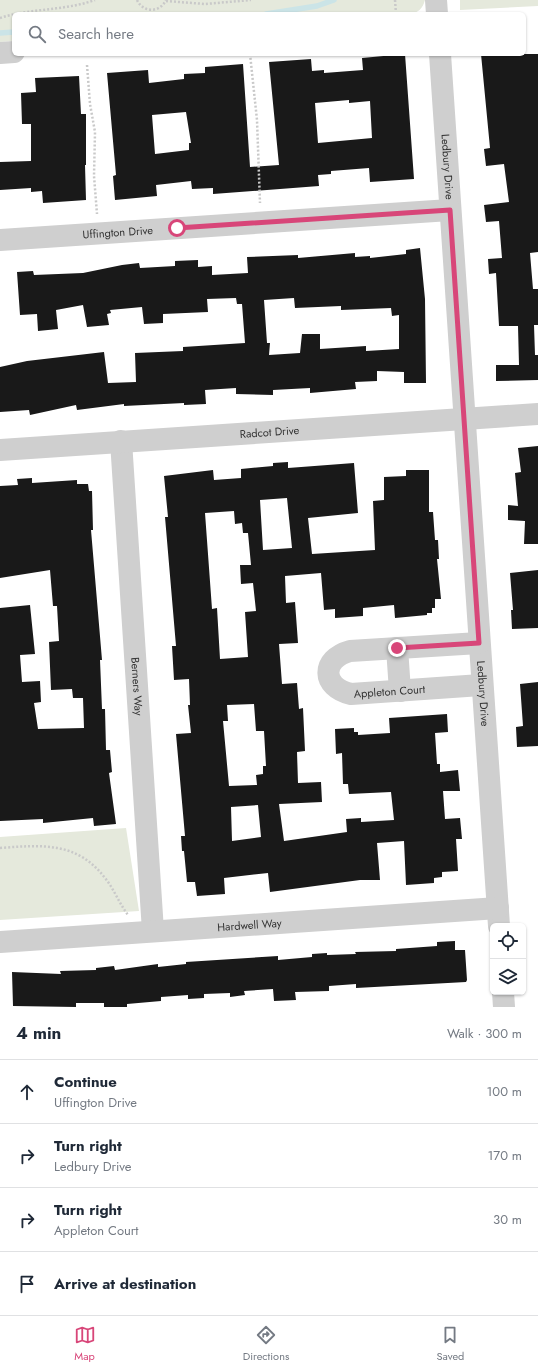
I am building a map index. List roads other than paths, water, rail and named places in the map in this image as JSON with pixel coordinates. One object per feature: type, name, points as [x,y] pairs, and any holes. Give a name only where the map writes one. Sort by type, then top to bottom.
[{"type":"street","points":[[436,0],[437,12]]},
{"type":"street","points":[[0,53],[12,52]]},
{"type":"street","name":"Ledbury Drive","points":[[440,56],[463,419],[499,917]]},
{"type":"street","name":"Uffington Drive","points":[[0,240],[450,210]]},
{"type":"street","name":"Radcot Drive","points":[[0,450],[538,414]]},
{"type":"street","name":"Berners Way","points":[[121,442],[153,931]]},
{"type":"street","name":"Appleton Court","points":[[479,643],[350,651],[340,654],[333,660],[329,668],[329,678],[333,686],[341,692],[350,694],[482,685]]},
{"type":"street","points":[[397,648],[400,691]]},
{"type":"street","name":"Hardwell Way","points":[[0,942],[153,931],[499,917]]},
{"type":"street","points":[[503,995],[504,1007]]},
{"type":"waterway","points":[[279,12],[317,6],[334,0]]},
{"type":"waterway","points":[[0,33],[12,32]]}]
